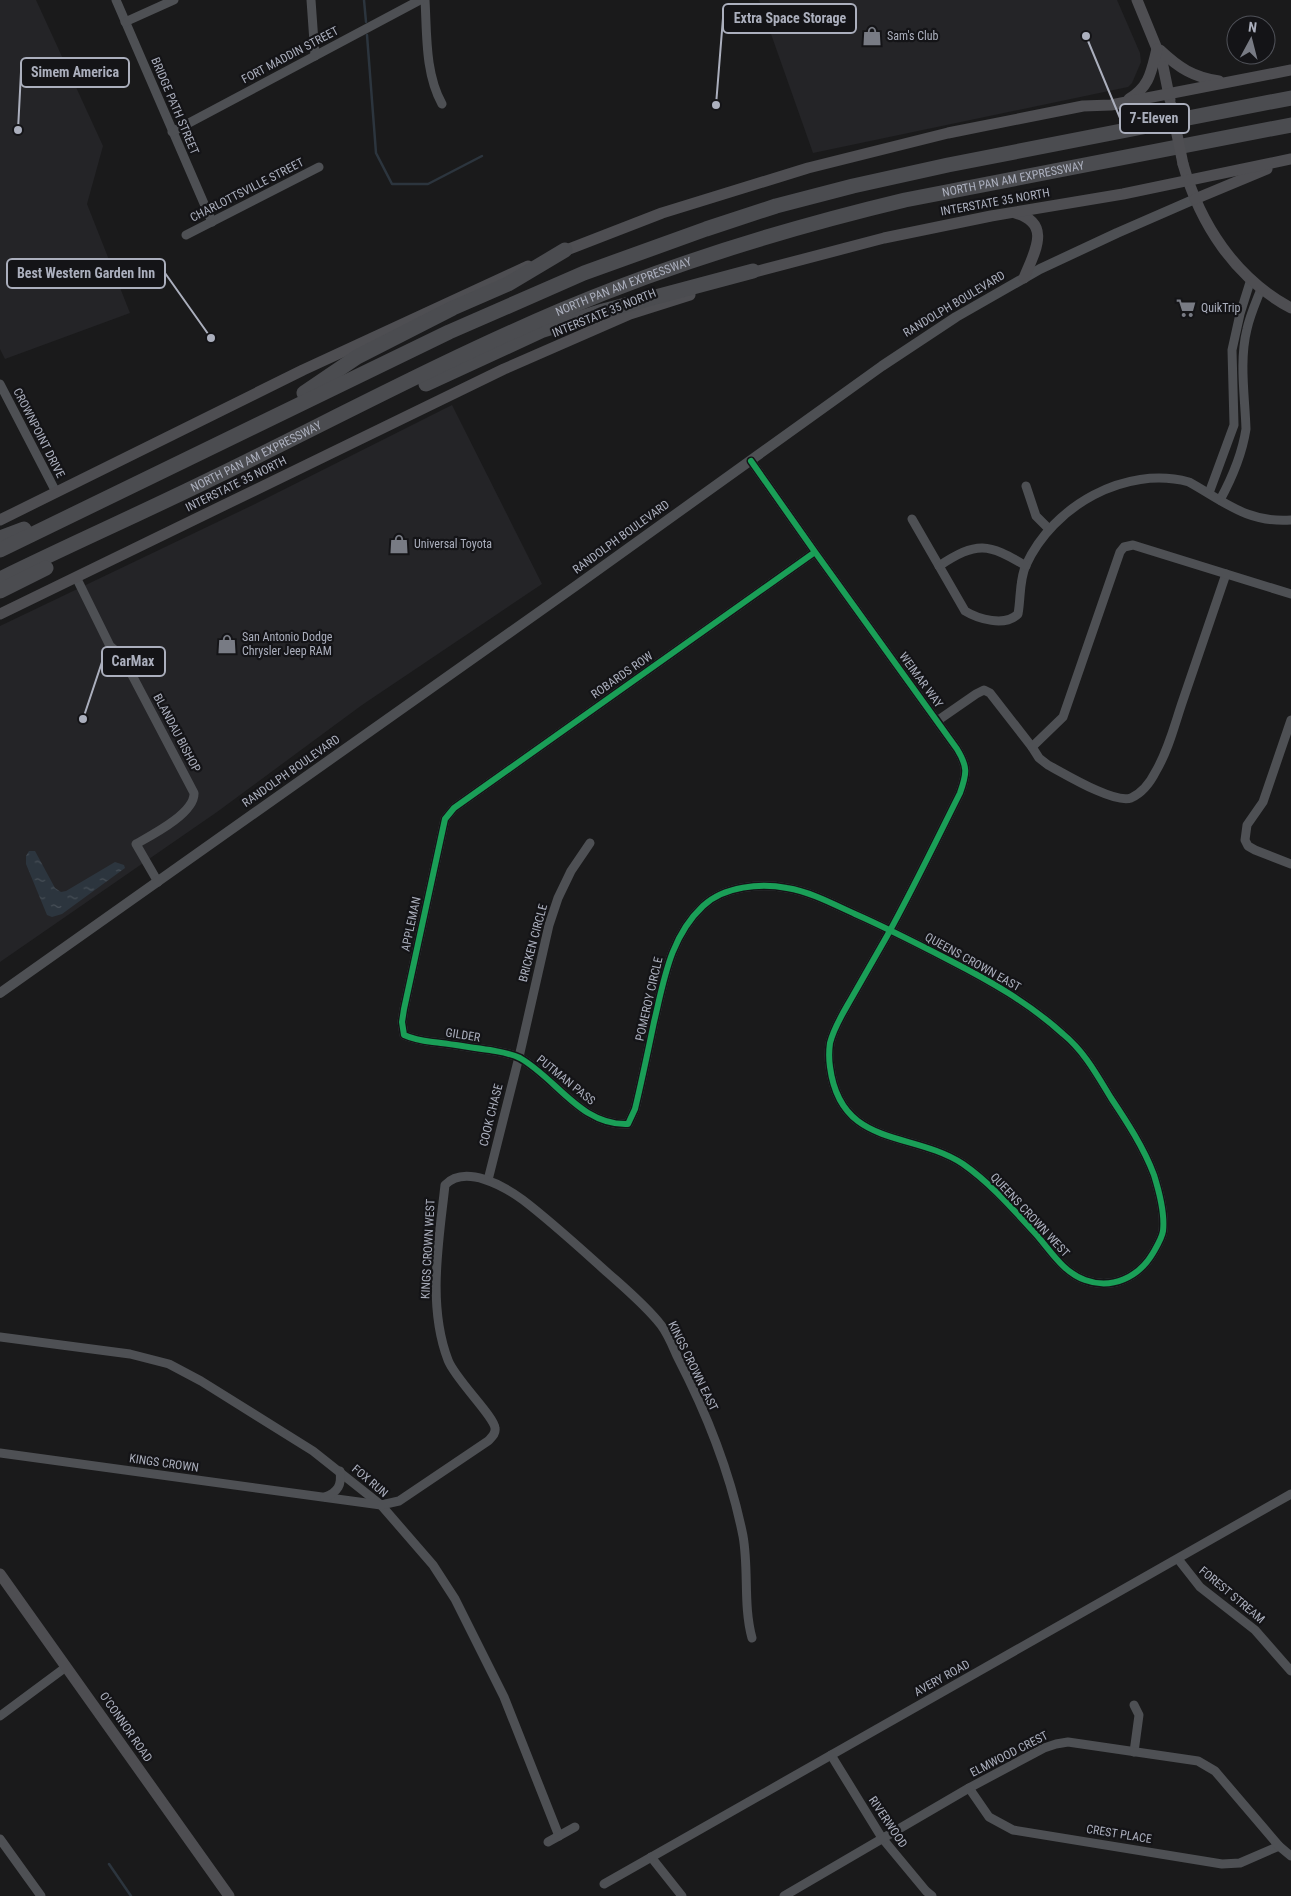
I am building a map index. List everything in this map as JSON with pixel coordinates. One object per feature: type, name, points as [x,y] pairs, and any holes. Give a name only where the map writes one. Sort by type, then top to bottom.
[{"type":"highway","name":"NORTH PAN AM EXPRESSWAY","points":[[0,550],[449,332],[584,273],[714,226],[776,206],[862,184],[948,165],[1291,98]]},
{"type":"highway","name":"NORTH PAN AM EXPRESSWAY","points":[[0,578],[201,484],[486,343],[564,309],[656,273],[736,246],[905,200],[1291,125]]},
{"type":"highway","points":[[1243,134],[1291,129]]},
{"type":"highway","points":[[252,428],[357,357],[408,330],[508,284],[565,250]]},
{"type":"highway","points":[[313,429],[434,381],[543,330],[603,311],[753,271]]},
{"type":"highway","points":[[0,538],[137,484]]},
{"type":"highway","points":[[0,591],[94,544],[201,484]]},
{"type":"main road","points":[[1137,0],[1162,61],[1183,164],[1203,218],[1224,251],[1251,279],[1271,297],[1291,308]]},
{"type":"main road","points":[[1157,48],[1184,70],[1203,79],[1231,82]]},
{"type":"main road","points":[[1124,102],[1141,92],[1151,74],[1157,48]]},
{"type":"main road","points":[[0,520],[311,366],[496,279],[662,213],[808,168],[948,134],[1083,106],[1170,99],[1231,82],[1291,70]]},
{"type":"main road","name":"INTERSTATE 35 NORTH","points":[[0,614],[504,369],[630,314],[719,285],[753,271],[884,238],[1013,212],[1123,194],[1291,159]]},
{"type":"main road","name":"RANDOLPH BOULEVARD","points":[[1195,199],[1291,159]]},
{"type":"main road","points":[[1013,212],[1026,216],[1036,227],[1039,236],[1036,249],[1024,278]]},
{"type":"main road","name":"O'CONNOR ROAD","points":[[0,1574],[229,1896]]},
{"type":"street","name":"BRIDGE PATH STREET","points":[[116,0],[212,222]]},
{"type":"street","points":[[125,22],[174,0]]},
{"type":"street","points":[[311,0],[315,56]]},
{"type":"street","name":"FORT MADDIN STREET","points":[[172,132],[420,0]]},
{"type":"street","points":[[425,0],[430,74],[442,104]]},
{"type":"street","name":"CHARLOTTSVILLE STREET","points":[[186,235],[319,167]]},
{"type":"street","name":"RANDOLPH BOULEVARD","points":[[0,993],[751,461],[882,366],[956,317],[1024,278],[1117,233],[1195,199]]},
{"type":"street","points":[[1209,493],[1234,425],[1232,350],[1240,314],[1251,279]]},
{"type":"street","points":[[1220,500],[1232,477],[1245,439],[1244,343],[1247,328],[1261,289]]},
{"type":"street","name":"CROWNPOINT DRIVE","points":[[0,384],[56,492]]},
{"type":"street","name":"WEIMAR WAY","points":[[751,461],[963,760],[966,776],[960,793],[890,930]]},
{"type":"street","points":[[912,519],[965,611],[976,618],[990,620],[1013,619],[1018,614],[1021,586],[1026,566],[1049,529],[1090,495],[1135,480],[1179,479],[1189,482],[1249,516],[1262,519],[1291,520]]},
{"type":"street","points":[[1026,486],[1036,516],[1049,529]]},
{"type":"street","points":[[1032,747],[1063,717],[1120,552],[1124,547],[1133,545],[1291,594]]},
{"type":"street","points":[[940,566],[960,552],[974,548],[985,548],[997,550],[1026,566]]},
{"type":"street","name":"ROBARDS ROW","points":[[445,819],[454,808],[814,552]]},
{"type":"street","points":[[937,721],[984,690],[990,693],[1039,758],[1048,765],[1119,799],[1130,798],[1140,793],[1157,770],[1170,738],[1226,574]]},
{"type":"street","name":"BLANDAU BISHOP","points":[[76,576],[110,646],[122,656],[194,793],[194,798],[189,808],[136,844],[158,882]]},
{"type":"street","points":[[1291,720],[1263,802],[1247,825],[1245,840],[1248,846],[1255,850],[1291,864]]},
{"type":"street","name":"APPLEMAN","points":[[404,1034],[402,1022],[404,1009],[445,819]]},
{"type":"street","name":"BRICKEN CIRCLE","points":[[519,1058],[548,925],[571,871],[590,843]]},
{"type":"street","name":"POMEROY CIRCLE","points":[[628,1124],[635,1109],[667,964],[680,934],[704,905],[733,890],[758,886],[782,887],[795,889],[818,898],[890,930]]},
{"type":"street","name":"QUEENS CROWN EAST","points":[[890,930],[998,986],[1032,1008],[1073,1042],[1123,1114],[1154,1176],[1162,1215],[1163,1232],[1156,1248]]},
{"type":"street","name":"QUEENS CROWN WEST","points":[[890,930],[838,1022],[830,1044],[832,1078],[841,1101],[852,1116],[865,1127],[879,1134],[926,1147],[964,1165],[1021,1218],[1061,1265],[1085,1280],[1112,1284],[1120,1282],[1142,1268],[1156,1248]]},
{"type":"street","name":"GILDER","points":[[404,1034],[419,1041],[440,1042],[508,1053],[519,1058]]},
{"type":"street","name":"PUTMAN PASS","points":[[519,1058],[538,1070],[574,1104],[598,1119],[615,1125],[628,1124]]},
{"type":"street","name":"COOK CHASE","points":[[488,1180],[519,1058]]},
{"type":"street","name":"KINGS CROWN WEST","points":[[488,1180],[460,1177],[451,1179],[445,1185],[437,1278],[438,1320],[448,1362],[465,1388],[492,1420],[495,1432]]},
{"type":"street","name":"KINGS CROWN EAST","points":[[488,1180],[520,1198],[552,1222],[642,1304],[662,1326],[689,1379],[738,1512],[746,1554],[748,1622],[752,1638]]},
{"type":"street","name":"FOX RUN","points":[[0,1337],[130,1354],[169,1364],[201,1381],[313,1451],[381,1505],[433,1565],[455,1598],[504,1697],[559,1836]]},
{"type":"street","name":"KINGS CROWN","points":[[0,1453],[381,1505],[400,1501],[488,1441],[495,1432]]},
{"type":"street","points":[[325,1497],[337,1490],[341,1478],[340,1471]]},
{"type":"street","name":"AVERY ROAD","points":[[604,1884],[1291,1494]]},
{"type":"street","name":"FOREST STREAM","points":[[1178,1559],[1200,1587],[1255,1630],[1291,1671]]},
{"type":"street","points":[[0,1716],[66,1667]]},
{"type":"street","points":[[1134,1705],[1139,1715],[1134,1752]]},
{"type":"street","name":"ELMWOOD CREST","points":[[784,1896],[969,1788],[1044,1748],[1068,1742],[1198,1761],[1207,1765],[1215,1771],[1279,1846],[1291,1856]]},
{"type":"street","name":"RIVERWOOD","points":[[831,1755],[882,1838],[932,1896]]},
{"type":"street","name":"CREST PLACE","points":[[969,1788],[989,1817],[1013,1830],[1222,1864],[1240,1863],[1279,1846]]},
{"type":"street","points":[[548,1842],[575,1827]]},
{"type":"street","points":[[0,1839],[41,1896]]},
{"type":"street","points":[[652,1857],[682,1896]]},
{"type":"street","points":[[799,1888],[805,1896]]},
{"type":"shaded area","points":[[0,0],[36,0],[103,146],[87,204],[130,313],[5,359],[0,349]]},
{"type":"shaded area","points":[[759,0],[1117,0],[1140,53],[1141,62],[1132,83],[1128,87],[813,153]]},
{"type":"shaded area","points":[[452,405],[542,584],[362,705],[217,812],[0,962],[0,626],[255,504]]},
{"type":"water","points":[[29,851],[35,851],[55,888],[61,892],[66,891],[115,862],[124,865],[125,868],[62,914],[52,917],[47,915],[26,864],[26,856]]},
{"type":"waterway","points":[[364,0],[366,22]]},
{"type":"waterway","points":[[367,35],[376,153],[392,184],[428,184],[482,156]]},
{"type":"waterway","points":[[109,1864],[131,1896]]},
{"type":"cycle path","points":[[751,461],[957,749],[965,766],[965,775],[960,793],[897,918],[887,936],[842,1015],[834,1031],[830,1043],[829,1061],[837,1093],[848,1112],[863,1125],[881,1134],[943,1153],[973,1171],[1008,1204],[1056,1259],[1069,1271],[1095,1283],[1115,1282],[1124,1279],[1140,1269],[1159,1242],[1163,1224],[1161,1203],[1154,1175],[1140,1145],[1084,1056],[1071,1041],[1037,1012],[994,984],[891,930],[879,925],[830,902],[805,892],[766,886],[732,890],[712,899],[692,918],[676,945],[665,975],[635,1109],[628,1124],[611,1123],[583,1110],[546,1077],[516,1056],[490,1050],[422,1040],[404,1035],[402,1022],[404,1009],[445,819],[454,808],[815,552]]},
{"type":"place","name":"Sam's Club","points":[[872,36]]},
{"type":"place","name":"7-Eleven","points":[[1086,36]]},
{"type":"place","name":"Extra Space Storage","points":[[716,105]]},
{"type":"place","name":"Simem America","points":[[18,130]]},
{"type":"place","name":"QuikTrip","points":[[1186,308]]},
{"type":"place","name":"Best Western Garden Inn","points":[[211,338]]},
{"type":"place","name":"Universal Toyota","points":[[399,544]]},
{"type":"place","name":"San Antonio Dodge Chrysler Jeep RAM","points":[[227,644]]},
{"type":"place","name":"CarMax","points":[[83,719]]}]
